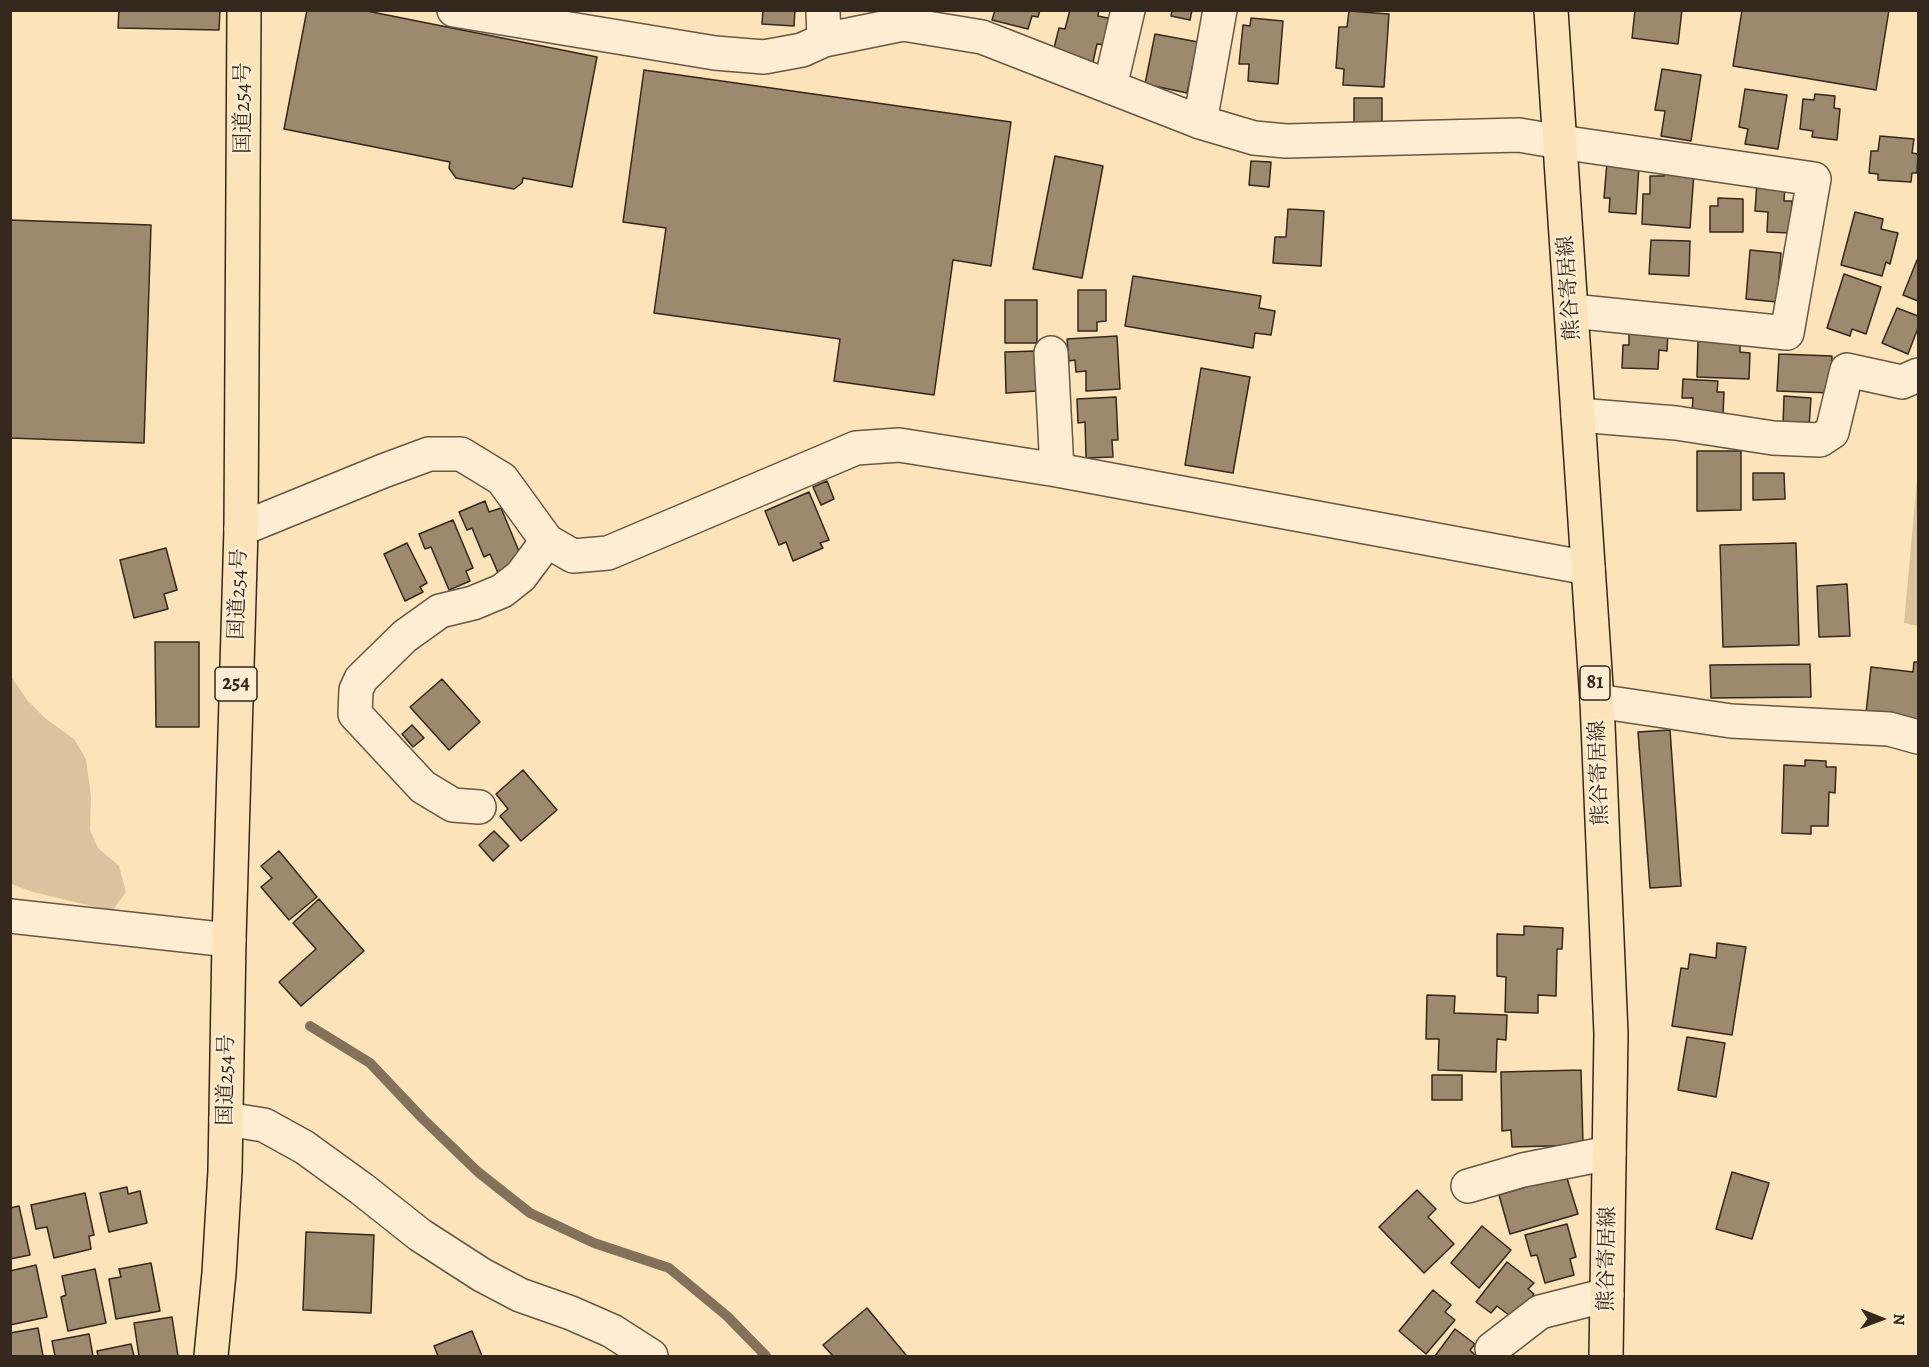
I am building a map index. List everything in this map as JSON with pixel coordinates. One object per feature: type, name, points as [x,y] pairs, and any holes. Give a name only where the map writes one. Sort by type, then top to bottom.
[{"type":"main road","name":"国道254号","points":[[211,1356],[220,1262],[226,1119],[241,529],[244,10]]},
{"type":"main road","name":"熊谷寄居線","points":[[1551,10],[1597,701],[1611,1034],[1607,1295],[1611,1355]]},
{"type":"street","points":[[454,10],[715,53],[764,57],[802,50],[823,25],[961,22],[982,37],[1200,122],[1254,138],[1286,141],[1520,135],[1814,179],[1787,333],[1572,311]]},
{"type":"street","points":[[1110,87],[1128,10]]},
{"type":"street","points":[[1200,122],[1220,10]]},
{"type":"street","points":[[1051,353],[1057,470]]},
{"type":"street","points":[[1578,415],[1676,423],[1773,438],[1820,440],[1832,432],[1847,370],[1902,382],[1918,375]]},
{"type":"street","points":[[241,529],[429,454],[460,454],[502,479],[547,541],[573,556],[608,553],[856,448],[898,445],[1057,470],[1588,568]]},
{"type":"street","points":[[479,807],[453,806],[423,787],[355,714],[356,690],[361,679],[405,636],[440,611],[473,603],[502,591],[521,576],[547,541]]},
{"type":"street","points":[[1597,701],[1731,722],[1889,729],[1918,737]]},
{"type":"street","points":[[10,916],[229,940]]},
{"type":"street","points":[[226,1119],[264,1125],[304,1147],[420,1235],[482,1275],[520,1295],[571,1312],[612,1331],[651,1356]]},
{"type":"street","points":[[1468,1186],[1523,1170],[1609,1153]]},
{"type":"street","points":[[1492,1349],[1540,1312],[1607,1295]]},
{"type":"shaded area","points":[[1918,469],[1918,626],[1904,623]]},
{"type":"shaded area","points":[[10,675],[27,700],[46,719],[74,739],[86,759],[91,797],[90,830],[98,848],[119,866],[126,892],[112,911],[33,892],[11,884]]},
{"type":"building","points":[[119,10],[220,10],[219,30],[118,28]]},
{"type":"building","points":[[307,10],[362,10],[597,57],[572,187],[523,178],[522,183],[514,189],[456,178],[449,168],[450,162],[284,129]]},
{"type":"building","points":[[763,10],[795,10],[794,26],[762,24]]},
{"type":"building","points":[[995,10],[1040,10],[1038,17],[1032,16],[1028,29],[992,20]]},
{"type":"building","points":[[1070,10],[1099,10],[1098,16],[1112,19],[1106,45],[1097,44],[1093,62],[1053,52],[1059,28],[1065,29]]},
{"type":"building","points":[[1172,10],[1192,10],[1190,20],[1171,16]]},
{"type":"building","points":[[1635,10],[1682,10],[1678,44],[1632,38]]},
{"type":"building","points":[[1742,10],[1889,10],[1876,90],[1733,66]]},
{"type":"building","points":[[1349,11],[1389,14],[1384,87],[1343,85],[1344,69],[1336,68],[1339,27],[1347,27]]},
{"type":"building","points":[[1251,18],[1283,21],[1278,84],[1248,81],[1249,64],[1239,64],[1243,25],[1250,26]]},
{"type":"building","points":[[1155,34],[1198,42],[1187,93],[1145,84]]},
{"type":"building","points":[[1662,69],[1701,75],[1691,141],[1661,136],[1665,111],[1655,110]]},
{"type":"building","points":[[644,70],[1011,122],[991,266],[953,260],[934,395],[834,381],[840,339],[654,313],[666,228],[623,222]]},
{"type":"building","points":[[1745,89],[1787,95],[1778,149],[1745,144],[1748,129],[1739,127]]},
{"type":"building","points":[[1815,94],[1835,96],[1834,108],[1840,109],[1837,140],[1812,137],[1813,131],[1800,129],[1803,99],[1814,100]]},
{"type":"building","points":[[1354,98],[1382,98],[1382,128],[1354,128]]},
{"type":"building","points":[[1880,136],[1914,139],[1912,153],[1918,154],[1917,173],[1912,173],[1911,182],[1878,180],[1878,174],[1869,173],[1871,151],[1878,151]]},
{"type":"building","points":[[1055,156],[1103,166],[1082,278],[1033,269]]},
{"type":"building","points":[[1251,161],[1271,162],[1269,187],[1249,185]]},
{"type":"building","points":[[1607,162],[1639,165],[1636,214],[1609,212],[1610,198],[1604,198]]},
{"type":"building","points":[[1665,170],[1694,172],[1690,228],[1642,224],[1643,194],[1650,194],[1650,176],[1664,176]]},
{"type":"building","points":[[1757,182],[1785,184],[1784,201],[1792,201],[1790,233],[1767,232],[1768,212],[1755,211]]},
{"type":"building","points":[[1718,198],[1743,199],[1743,232],[1710,232],[1710,206],[1718,206]]},
{"type":"building","points":[[1288,209],[1324,211],[1321,266],[1273,263],[1275,237],[1286,237]]},
{"type":"building","points":[[1855,212],[1883,219],[1881,229],[1898,233],[1890,264],[1886,262],[1882,276],[1841,265]]},
{"type":"building","points":[[10,220],[151,225],[144,443],[10,438]]},
{"type":"building","points":[[1651,240],[1690,241],[1689,276],[1649,274]]},
{"type":"building","points":[[1750,250],[1781,253],[1777,302],[1746,299]]},
{"type":"building","points":[[1918,260],[1918,301],[1903,295]]},
{"type":"building","points":[[1844,274],[1881,287],[1866,334],[1852,329],[1850,336],[1827,328]]},
{"type":"building","points":[[1133,276],[1261,296],[1259,308],[1275,311],[1271,335],[1255,333],[1253,348],[1125,326]]},
{"type":"building","points":[[1078,290],[1106,290],[1106,321],[1097,322],[1097,331],[1078,331]]},
{"type":"building","points":[[1005,300],[1037,300],[1037,343],[1005,343]]},
{"type":"building","points":[[1897,308],[1918,316],[1918,328],[1908,354],[1882,343]]},
{"type":"building","points":[[1629,330],[1668,332],[1667,351],[1659,350],[1658,369],[1622,368],[1623,345],[1629,345]]},
{"type":"building","points":[[1117,336],[1120,389],[1086,391],[1086,371],[1076,372],[1075,360],[1069,361],[1067,339]]},
{"type":"building","points":[[1698,341],[1740,343],[1740,352],[1750,353],[1749,379],[1697,377]]},
{"type":"building","points":[[1036,351],[1037,391],[1006,393],[1005,352]]},
{"type":"building","points":[[1779,354],[1832,356],[1831,393],[1777,391]]},
{"type":"building","points":[[1201,368],[1250,377],[1233,473],[1185,465]]},
{"type":"building","points":[[1683,379],[1718,381],[1717,392],[1724,392],[1723,415],[1692,413],[1693,398],[1682,398]]},
{"type":"building","points":[[1784,396],[1811,398],[1809,427],[1783,426]]},
{"type":"building","points":[[1116,397],[1118,440],[1112,440],[1113,457],[1086,458],[1085,422],[1078,423],[1077,399]]},
{"type":"building","points":[[1697,451],[1741,451],[1741,510],[1697,511]]},
{"type":"building","points":[[1753,473],[1784,473],[1785,499],[1753,500]]},
{"type":"building","points":[[827,481],[834,499],[821,505],[813,487]]},
{"type":"building","points":[[809,492],[829,540],[820,543],[823,548],[793,561],[786,542],[779,545],[765,511]]},
{"type":"building","points":[[485,501],[489,512],[501,508],[521,556],[518,565],[498,573],[490,554],[484,557],[472,528],[467,530],[459,512]]},
{"type":"building","points":[[453,520],[473,568],[466,571],[470,581],[449,590],[431,547],[425,549],[419,534]]},
{"type":"building","points":[[407,543],[427,583],[420,587],[423,592],[405,601],[384,554]]},
{"type":"building","points":[[1796,543],[1799,645],[1723,647],[1720,545]]},
{"type":"building","points":[[166,548],[177,590],[164,594],[168,609],[134,618],[120,560]]},
{"type":"building","points":[[1847,584],[1850,636],[1819,637],[1817,586]]},
{"type":"building","points":[[155,642],[199,642],[199,727],[156,727]]},
{"type":"building","points":[[1914,662],[1918,662],[1918,719],[1866,713],[1871,667],[1913,672]]},
{"type":"building","points":[[1810,664],[1811,697],[1711,698],[1710,665]]},
{"type":"building","points":[[442,679],[480,722],[449,750],[410,707]]},
{"type":"building","points":[[412,725],[424,738],[413,747],[402,734]]},
{"type":"building","points":[[1670,730],[1681,886],[1650,888],[1638,732]]},
{"type":"building","points":[[1805,760],[1826,761],[1826,767],[1836,767],[1835,793],[1829,792],[1828,826],[1811,826],[1811,834],[1782,833],[1784,765],[1805,766]]},
{"type":"building","points":[[523,770],[557,810],[521,841],[500,816],[508,809],[496,794]]},
{"type":"building","points":[[494,831],[509,846],[493,861],[479,845]]},
{"type":"building","points":[[279,851],[317,897],[289,920],[261,887],[272,878],[261,866]]},
{"type":"building","points":[[319,899],[364,951],[301,1006],[279,982],[316,949],[293,923]]},
{"type":"building","points":[[1524,926],[1563,928],[1562,949],[1557,949],[1556,996],[1538,995],[1538,1013],[1505,1012],[1506,977],[1497,976],[1497,934],[1524,935]]},
{"type":"building","points":[[1717,943],[1746,947],[1732,1035],[1672,1026],[1681,968],[1688,969],[1690,954],[1716,958]]},
{"type":"building","points":[[1427,995],[1455,996],[1454,1013],[1507,1015],[1506,1040],[1497,1039],[1496,1072],[1438,1070],[1439,1039],[1426,1039]]},
{"type":"building","points":[[1687,1037],[1725,1043],[1716,1097],[1678,1090]]},
{"type":"building","points":[[1581,1070],[1583,1145],[1512,1147],[1511,1130],[1502,1131],[1501,1072]]},
{"type":"building","points":[[1432,1075],[1462,1075],[1462,1100],[1432,1100]]},
{"type":"building","points":[[1732,1172],[1769,1183],[1752,1239],[1716,1229]]},
{"type":"building","points":[[1566,1175],[1578,1214],[1510,1234],[1499,1195]]},
{"type":"building","points":[[127,1187],[128,1194],[140,1191],[147,1223],[109,1232],[100,1193]]},
{"type":"building","points":[[1417,1190],[1436,1209],[1428,1217],[1454,1244],[1424,1273],[1379,1227]]},
{"type":"building","points":[[85,1193],[94,1235],[89,1236],[91,1249],[54,1258],[47,1227],[36,1229],[31,1205]]},
{"type":"building","points":[[19,1206],[30,1255],[10,1259],[10,1208]]},
{"type":"building","points":[[1567,1224],[1576,1257],[1570,1259],[1574,1275],[1545,1283],[1537,1255],[1531,1256],[1525,1235]]},
{"type":"building","points":[[1482,1226],[1511,1250],[1479,1288],[1451,1263]]},
{"type":"building","points":[[306,1232],[374,1235],[371,1313],[303,1310]]},
{"type":"building","points":[[1507,1262],[1534,1283],[1528,1289],[1534,1294],[1514,1319],[1497,1306],[1491,1313],[1476,1302]]},
{"type":"building","points":[[151,1263],[160,1311],[116,1319],[109,1279],[121,1277],[119,1269]]},
{"type":"building","points":[[36,1265],[47,1317],[10,1325],[10,1271]]},
{"type":"building","points":[[95,1269],[106,1323],[68,1331],[61,1297],[66,1295],[62,1276]]},
{"type":"building","points":[[1433,1290],[1451,1305],[1445,1312],[1455,1320],[1426,1354],[1399,1331]]},
{"type":"building","points":[[867,1308],[906,1355],[833,1356],[823,1345]]},
{"type":"building","points":[[172,1317],[178,1356],[139,1356],[134,1323]]},
{"type":"building","points":[[38,1328],[43,1356],[10,1356],[10,1333]]},
{"type":"building","points":[[1455,1329],[1475,1344],[1470,1350],[1476,1356],[1435,1356]]},
{"type":"building","points":[[472,1331],[482,1356],[438,1356],[434,1346]]},
{"type":"building","points":[[89,1334],[93,1356],[55,1356],[52,1341]]},
{"type":"building","points":[[131,1344],[134,1356],[98,1356],[97,1351]]},
{"type":"waterway","points":[[310,1026],[370,1063],[478,1172],[530,1213],[594,1243],[669,1268],[727,1316],[766,1356]]}]
